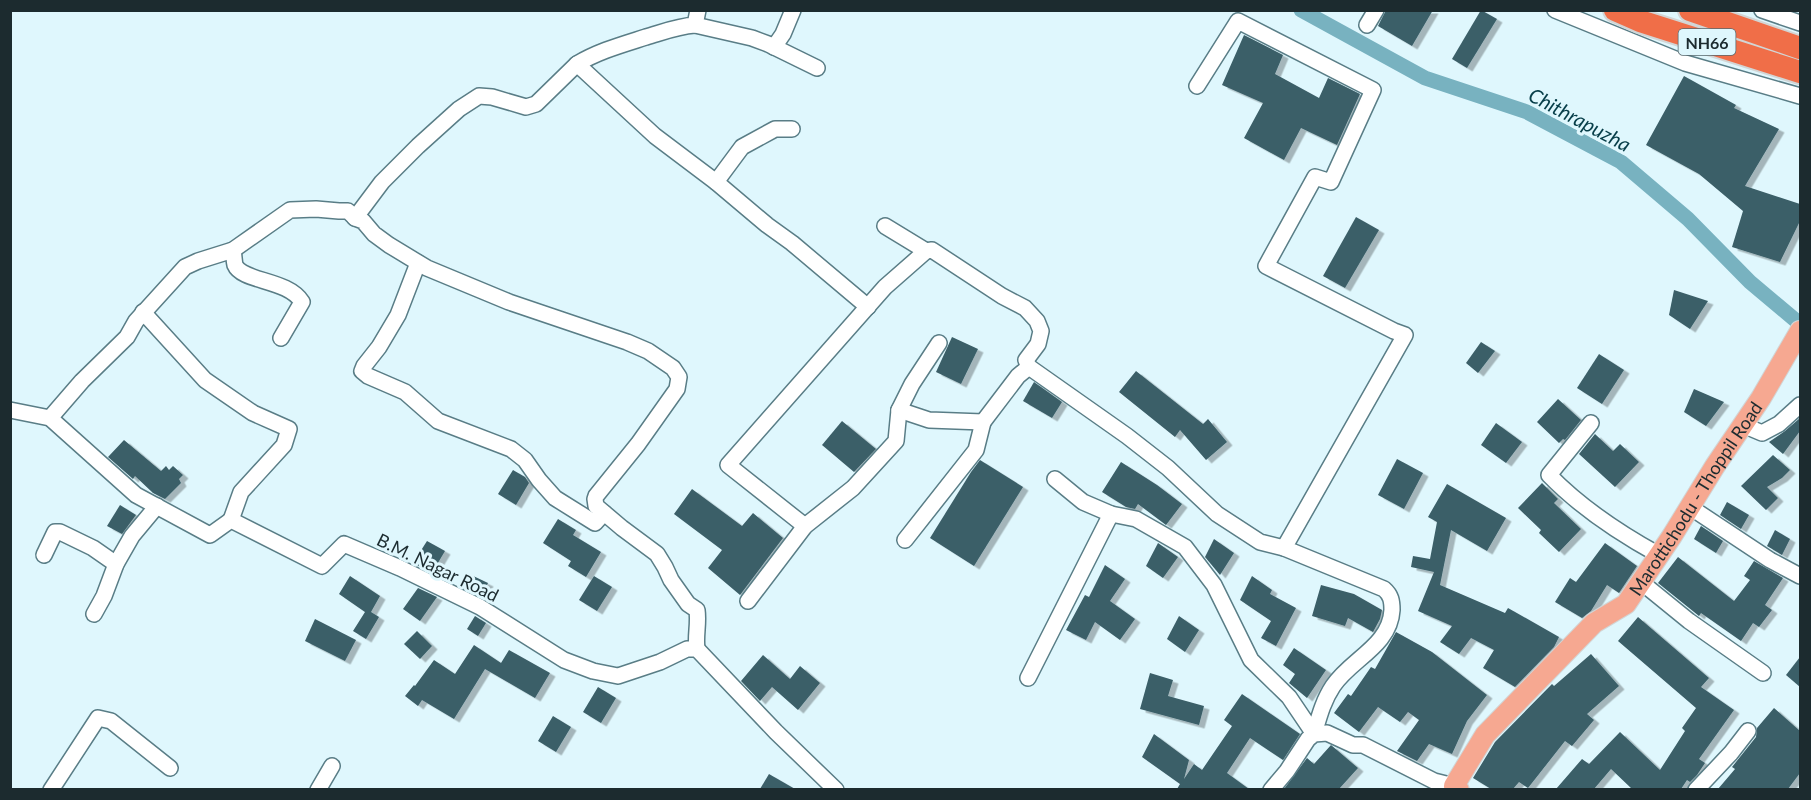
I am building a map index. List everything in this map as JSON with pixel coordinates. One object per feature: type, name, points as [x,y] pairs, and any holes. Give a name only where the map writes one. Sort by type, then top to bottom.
[{"type":"highway","name":"NH66","points":[[1615,10],[1640,21],[1800,72]]},
{"type":"highway","name":"NH66","points":[[1690,10],[1800,48]]},
{"type":"main road","name":"Marottichodu - Thoppil Road","points":[[1455,788],[1485,735],[1594,623],[1626,604],[1761,398],[1800,331]]},
{"type":"street","points":[[774,47],[793,10]]},
{"type":"street","points":[[1367,25],[1376,10]]},
{"type":"street","points":[[1555,10],[1685,63],[1800,96]]},
{"type":"street","points":[[1762,10],[1800,22]]},
{"type":"street","points":[[355,218],[382,182],[418,146],[459,109],[479,96],[526,107],[536,104],[577,64],[594,54],[682,26],[697,18],[774,47],[817,68]]},
{"type":"street","points":[[1197,86],[1238,21],[1373,90],[1331,182],[1315,177],[1266,266],[1394,331],[1405,333],[1405,336],[1284,549]]},
{"type":"street","points":[[577,64],[655,136],[716,182],[766,225],[792,243],[868,307]]},
{"type":"street","points":[[716,182],[742,147],[775,129],[792,129]]},
{"type":"street","points":[[50,418],[82,381],[127,337],[143,312],[185,267],[233,250],[290,210],[348,211],[355,218],[363,221],[374,234],[418,263],[509,302],[638,347],[665,361],[676,372],[679,377],[677,390],[596,496],[596,506],[657,554],[671,580],[688,604],[697,610],[699,620],[695,635],[697,649],[776,732],[836,789]]},
{"type":"street","points":[[885,226],[926,251]]},
{"type":"street","points":[[233,250],[236,266],[244,275],[255,276],[280,285],[300,298],[302,302],[281,338]]},
{"type":"street","points":[[805,526],[728,465],[885,286],[926,251],[932,250],[1002,296],[1025,308],[1037,321],[1041,331],[1038,344],[1026,360],[1029,367],[1168,468],[1217,514],[1260,542],[1284,549],[1389,593],[1392,603],[1391,618],[1381,640],[1349,667],[1334,684],[1322,706],[1314,734],[1271,789]]},
{"type":"street","points":[[418,263],[398,315],[362,371],[405,392],[438,421],[511,449],[525,460],[555,498],[595,523],[604,513]]},
{"type":"street","points":[[10,410],[50,418],[136,495],[210,535],[231,520],[241,492],[284,445],[289,429],[253,413],[205,381],[143,312]]},
{"type":"street","points":[[748,601],[805,526],[853,488],[896,441],[899,410],[912,384],[939,343]]},
{"type":"street","points":[[905,540],[976,450],[983,422],[1018,376],[1029,367]]},
{"type":"street","points":[[1743,425],[1762,433],[1779,424],[1800,405]]},
{"type":"street","points":[[899,410],[929,420],[983,422]]},
{"type":"street","points":[[1591,423],[1549,475],[1565,492],[1601,519],[1659,555]]},
{"type":"street","points":[[1055,479],[1083,502],[1111,514],[1136,519],[1185,547],[1214,585],[1251,660],[1289,697],[1314,734]]},
{"type":"street","points":[[94,614],[104,596],[116,564],[132,536],[157,506]]},
{"type":"street","points":[[1690,507],[1770,560],[1800,576]]},
{"type":"street","points":[[1028,678],[1111,514]]},
{"type":"street","name":"B.M. Nagar Road","points":[[231,520],[322,566],[344,544],[480,607],[564,660],[592,671],[618,676],[660,662],[687,649],[697,649]]},
{"type":"street","points":[[44,555],[55,532],[60,532],[93,548],[116,564]]},
{"type":"street","points":[[1641,582],[1689,621],[1763,674]]},
{"type":"street","points":[[51,789],[98,718],[111,721],[170,768]]},
{"type":"street","points":[[1696,789],[1731,753],[1748,731]]},
{"type":"street","points":[[1314,734],[1327,734],[1353,745],[1363,745],[1434,781],[1455,788]]},
{"type":"street","points":[[318,789],[332,766]]},
{"type":"building","points":[[1386,10],[1433,10],[1412,46],[1378,26]]},
{"type":"building","points":[[1481,10],[1497,19],[1467,68],[1452,59]]},
{"type":"building","points":[[1244,35],[1283,55],[1275,74],[1319,98],[1328,78],[1360,94],[1337,145],[1301,128],[1284,160],[1244,138],[1263,103],[1222,85]]},
{"type":"building","points":[[1684,76],[1736,105],[1734,108],[1779,129],[1745,186],[1800,204],[1800,221],[1780,262],[1732,247],[1743,211],[1699,174],[1646,145]]},
{"type":"building","points":[[1356,217],[1379,230],[1345,288],[1323,276]]},
{"type":"building","points":[[1674,290],[1708,301],[1690,329],[1669,315]]},
{"type":"building","points":[[952,337],[978,349],[961,384],[936,372]]},
{"type":"building","points":[[1481,342],[1495,351],[1478,373],[1466,363]]},
{"type":"building","points":[[1599,354],[1624,370],[1602,404],[1577,388]]},
{"type":"building","points":[[1136,371],[1203,424],[1208,419],[1227,442],[1206,460],[1180,430],[1175,437],[1119,392]]},
{"type":"building","points":[[1034,382],[1062,402],[1052,418],[1023,401]]},
{"type":"building","points":[[1694,389],[1724,402],[1706,426],[1684,412]]},
{"type":"building","points":[[1558,399],[1581,420],[1565,440],[1559,443],[1537,422]]},
{"type":"building","points":[[1800,418],[1800,431],[1783,454],[1769,442]]},
{"type":"building","points":[[842,421],[876,449],[854,472],[822,445]]},
{"type":"building","points":[[1496,423],[1522,442],[1506,463],[1481,445]]},
{"type":"building","points":[[1595,434],[1613,451],[1620,444],[1639,462],[1615,487],[1579,454]]},
{"type":"building","points":[[124,440],[161,471],[166,466],[169,470],[173,466],[183,475],[179,479],[181,483],[165,499],[153,493],[135,476],[133,479],[108,457]]},
{"type":"building","points":[[1773,455],[1790,470],[1767,487],[1778,498],[1766,510],[1741,486]]},
{"type":"building","points":[[1397,459],[1423,473],[1404,509],[1378,495]]},
{"type":"building","points":[[980,460],[1023,487],[974,566],[930,538]]},
{"type":"building","points":[[1121,462],[1182,504],[1166,525],[1138,504],[1135,509],[1126,507],[1102,492]]},
{"type":"building","points":[[513,470],[525,477],[529,483],[516,505],[498,494]]},
{"type":"building","points":[[1542,483],[1558,499],[1554,503],[1581,529],[1559,552],[1539,533],[1541,530],[1518,508]]},
{"type":"building","points":[[1447,484],[1506,518],[1487,551],[1451,530],[1440,585],[1505,613],[1508,608],[1559,637],[1554,647],[1515,687],[1483,668],[1494,650],[1471,638],[1459,654],[1440,642],[1452,626],[1418,611],[1434,572],[1411,567],[1413,556],[1430,559],[1437,522],[1428,517]]},
{"type":"building","points":[[692,489],[742,526],[753,513],[783,538],[740,595],[708,568],[722,550],[674,514]]},
{"type":"building","points":[[1727,502],[1749,515],[1741,529],[1720,515]]},
{"type":"building","points":[[120,505],[136,515],[122,534],[107,526]]},
{"type":"building","points":[[558,519],[576,530],[573,535],[601,552],[586,577],[568,566],[571,561],[543,543]]},
{"type":"building","points":[[1701,526],[1723,541],[1716,553],[1694,539]]},
{"type":"building","points":[[1775,530],[1790,539],[1782,555],[1767,546]]},
{"type":"building","points":[[1214,539],[1234,553],[1220,575],[1205,557]]},
{"type":"building","points":[[427,541],[445,551],[432,573],[413,563]]},
{"type":"building","points":[[1158,543],[1178,557],[1163,578],[1146,566]]},
{"type":"building","points":[[1605,543],[1637,566],[1619,593],[1607,585],[1591,611],[1582,618],[1555,602],[1570,578],[1576,582]]},
{"type":"building","points":[[1678,557],[1734,601],[1750,580],[1744,576],[1754,561],[1783,578],[1765,605],[1772,610],[1759,627],[1753,623],[1741,641],[1701,613],[1699,616],[1658,583]]},
{"type":"building","points":[[1105,565],[1125,579],[1110,601],[1135,619],[1120,640],[1095,622],[1086,640],[1066,630],[1085,595],[1089,597]]},
{"type":"building","points":[[469,574],[488,583],[481,597],[462,588]]},
{"type":"building","points":[[350,576],[380,596],[371,612],[379,617],[366,639],[353,631],[365,612],[339,594]]},
{"type":"building","points":[[594,576],[612,587],[597,611],[579,600]]},
{"type":"building","points":[[1252,576],[1272,590],[1270,594],[1296,608],[1276,646],[1261,638],[1271,621],[1240,600]]},
{"type":"building","points":[[1321,585],[1354,594],[1382,610],[1373,632],[1348,618],[1345,626],[1312,616]]},
{"type":"building","points":[[418,588],[437,597],[420,621],[403,609]]},
{"type":"building","points":[[475,616],[486,623],[478,636],[467,629]]},
{"type":"building","points":[[1179,616],[1199,630],[1185,652],[1167,639]]},
{"type":"building","points":[[1638,617],[1709,678],[1701,687],[1734,710],[1699,759],[1705,763],[1697,775],[1690,782],[1687,780],[1681,789],[1632,789],[1611,769],[1594,789],[1556,789],[1582,759],[1589,764],[1620,732],[1660,770],[1685,731],[1682,728],[1696,708],[1618,641]]},
{"type":"building","points":[[315,619],[356,640],[345,661],[305,641]]},
{"type":"building","points":[[417,631],[432,646],[420,659],[404,644]]},
{"type":"building","points":[[1396,632],[1432,652],[1487,695],[1467,721],[1452,754],[1429,744],[1417,761],[1397,751],[1419,720],[1408,712],[1400,722],[1378,707],[1359,732],[1334,713],[1348,694],[1351,696],[1371,667],[1375,669]]},
{"type":"building","points":[[474,645],[501,663],[509,650],[550,673],[535,698],[485,669],[454,719],[422,700],[418,706],[405,696],[434,660],[455,674]]},
{"type":"building","points":[[1294,648],[1326,670],[1307,698],[1289,683],[1295,674],[1283,665]]},
{"type":"building","points":[[1591,654],[1619,686],[1587,714],[1594,720],[1572,746],[1565,741],[1528,788],[1519,782],[1513,789],[1491,789],[1473,778],[1495,742],[1552,684],[1554,686]]},
{"type":"building","points":[[763,655],[790,679],[800,666],[820,683],[798,710],[772,687],[760,701],[741,681]]},
{"type":"building","points":[[1800,657],[1800,687],[1786,675]]},
{"type":"building","points":[[1150,673],[1173,680],[1168,696],[1204,706],[1199,725],[1140,709]]},
{"type":"building","points":[[598,687],[616,698],[601,723],[583,712]]},
{"type":"building","points":[[1242,694],[1300,734],[1283,760],[1250,738],[1227,773],[1249,789],[1177,789],[1180,784],[1142,757],[1154,734],[1189,760],[1184,779],[1194,764],[1202,770],[1232,726],[1224,720]]},
{"type":"building","points":[[1774,708],[1800,731],[1800,773],[1788,789],[1718,789],[1735,769],[1732,767],[1756,737],[1757,728]]},
{"type":"building","points":[[553,716],[571,727],[556,752],[538,741]]},
{"type":"building","points":[[1331,745],[1358,768],[1339,789],[1284,789],[1307,758],[1314,764]]},
{"type":"building","points":[[769,774],[795,789],[760,789]]},
{"type":"waterway","name":"Chithrapuzha","points":[[1301,10],[1425,78],[1527,112],[1621,162],[1688,219],[1750,282],[1800,324]]}]
